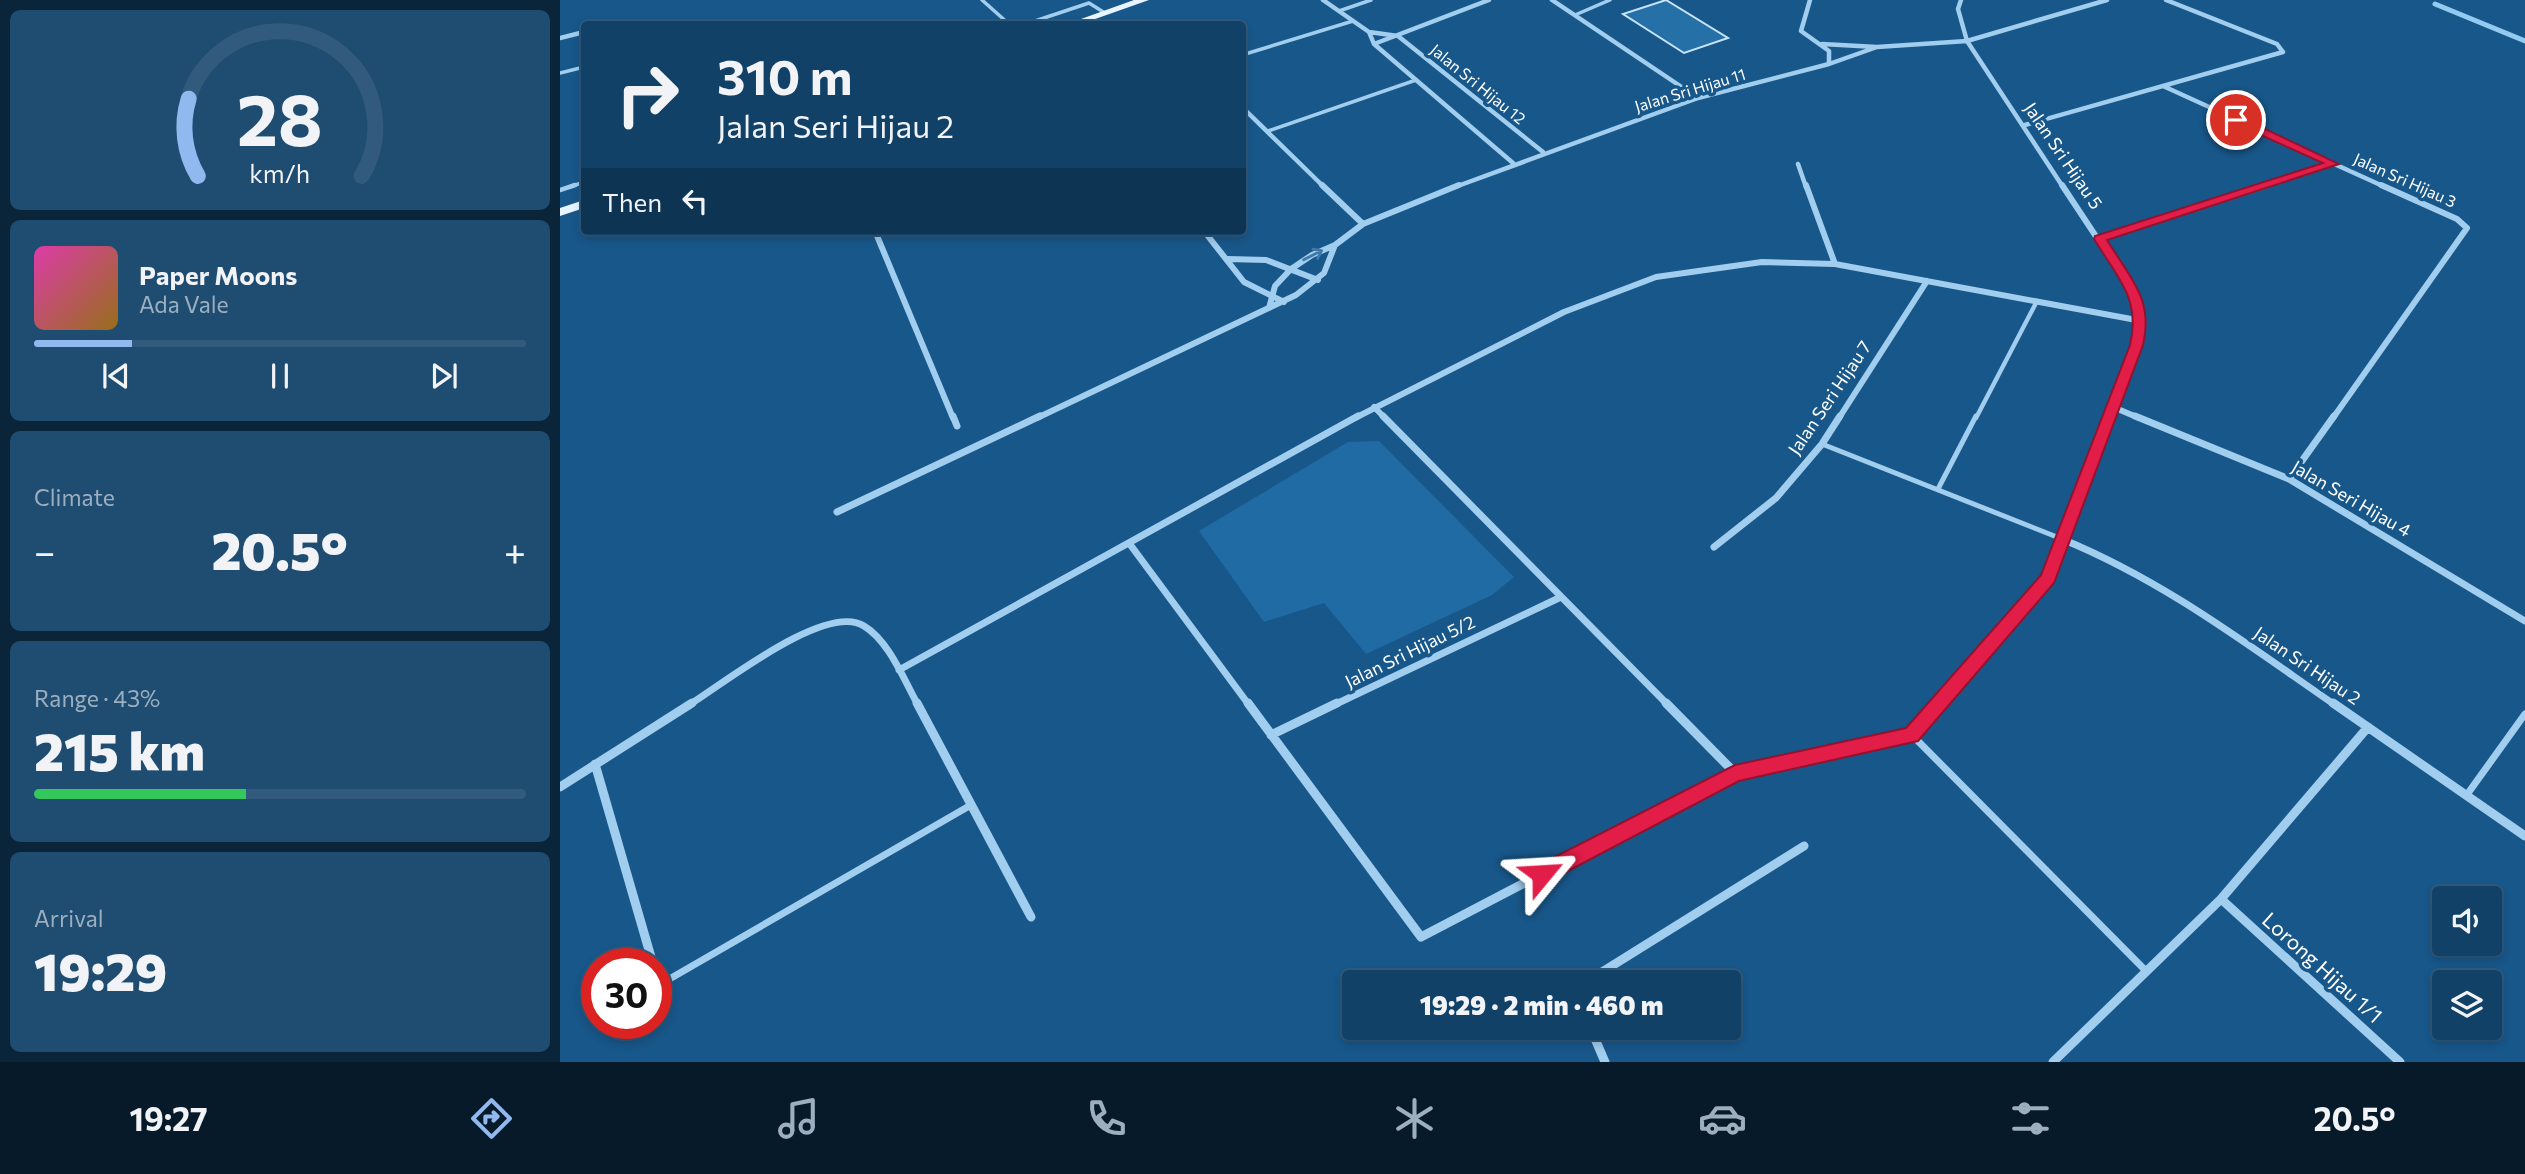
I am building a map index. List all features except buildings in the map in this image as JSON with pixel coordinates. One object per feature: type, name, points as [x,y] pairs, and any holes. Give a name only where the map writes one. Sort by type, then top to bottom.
[{"type":"main road","points":[[1081,21],[1144,0]]},
{"type":"main road","points":[[560,212],[581,205]]},
{"type":"street","points":[[1323,0],[1368,32],[1374,44],[1489,0]]},
{"type":"street","points":[[1552,0],[1698,98]]},
{"type":"street","points":[[1810,0],[1801,31],[1829,51],[1829,64]]},
{"type":"street","points":[[1961,0],[1958,9],[1966,41]]},
{"type":"street","name":"Jalan Sri Hijau 11","points":[[1822,44],[1877,47],[1966,41],[2108,0]]},
{"type":"street","points":[[2025,125],[2283,52],[2277,44],[2166,0]]},
{"type":"street","points":[[1368,32],[1398,36]]},
{"type":"street","points":[[560,38],[581,33]]},
{"type":"street","name":"Jalan Sri Hijau 12","points":[[1398,36],[1543,152]]},
{"type":"street","name":"Jalan Sri Hijau 5","points":[[1966,41],[2100,239],[2138,300],[2142,321]]},
{"type":"street","name":"Jalan Sri Hijau 12","points":[[1374,44],[1513,163]]},
{"type":"street","name":"Jalan Sri Hijau 11","points":[[1291,269],[1312,255],[1335,245],[1363,225],[1513,163],[1698,98],[1829,64],[1877,47]]},
{"type":"street","name":"Jalan Sri Hijau 3","points":[[2163,86],[2457,219],[2467,228],[2289,479]]},
{"type":"street","points":[[1246,111],[1363,225]]},
{"type":"street","points":[[1798,164],[1835,264]]},
{"type":"street","points":[[2100,239],[2333,164]]},
{"type":"street","points":[[877,235],[957,426]]},
{"type":"street","points":[[1207,235],[1244,282],[1284,302]]},
{"type":"street","points":[[837,512],[1284,302],[1318,280],[1329,264],[1335,245]]},
{"type":"street","points":[[1228,259],[1266,260],[1318,280]]},
{"type":"street","points":[[899,670],[1374,407],[1564,312],[1656,276],[1762,262],[1835,264],[2142,321],[2137,345],[2048,578],[1912,735],[1735,773],[1421,937],[1129,543]]},
{"type":"street","points":[[1269,308],[1270,295],[1291,269]]},
{"type":"street","name":"Jalan Seri Hijau 7","points":[[1714,547],[1776,498],[1822,444],[1927,281]]},
{"type":"street","points":[[1374,407],[1735,773]]},
{"type":"street","name":"Jalan Seri Hijau 4","points":[[2113,407],[2289,479],[2525,621]]},
{"type":"street","name":"Jalan Sri Hijau 2","points":[[2062,539],[2116,561],[2173,593],[2525,836]]},
{"type":"street","name":"Jalan Sri Hijau 5/2","points":[[1271,735],[1561,597]]},
{"type":"street","points":[[560,787],[808,630],[836,618],[854,620],[874,632],[899,670],[1031,917]]},
{"type":"street","points":[[2053,1062],[2221,899],[2368,727]]},
{"type":"street","points":[[595,764],[648,948]]},
{"type":"street","points":[[1605,970],[1804,846]]},
{"type":"street","name":"Lorong Hijau 1/1","points":[[2221,899],[2400,1062]]},
{"type":"street","points":[[1596,1040],[1605,1062]]},
{"type":"lane","points":[[982,0],[1006,21]]},
{"type":"lane","points":[[1339,11],[1371,0]]},
{"type":"lane","points":[[1575,15],[1610,0]]},
{"type":"lane","points":[[1034,21],[1089,1],[1105,13]]},
{"type":"lane","points":[[1246,54],[1353,21]]},
{"type":"lane","points":[[560,73],[581,68]]},
{"type":"lane","points":[[1268,131],[1416,80]]},
{"type":"lane","points":[[560,190],[581,183]]},
{"type":"lane","points":[[1938,489],[2037,301]]},
{"type":"lane","points":[[1822,444],[2062,539]]},
{"type":"lane","points":[[2466,796],[2525,714]]},
{"type":"lane","points":[[1912,735],[2146,971]]},
{"type":"lane","points":[[672,978],[971,805]]},
{"type":"shaded area","points":[[1379,441],[1514,577],[1492,595],[1366,654],[1324,603],[1264,622],[1199,531],[1348,442]]},
{"type":"waterway","points":[[2435,4],[2525,41]]},
{"type":"route","points":[[1542,874],[1735,773],[1912,735],[2048,578],[2137,345],[2142,321],[2138,300],[2100,239],[2333,164],[2236,120]]}]
